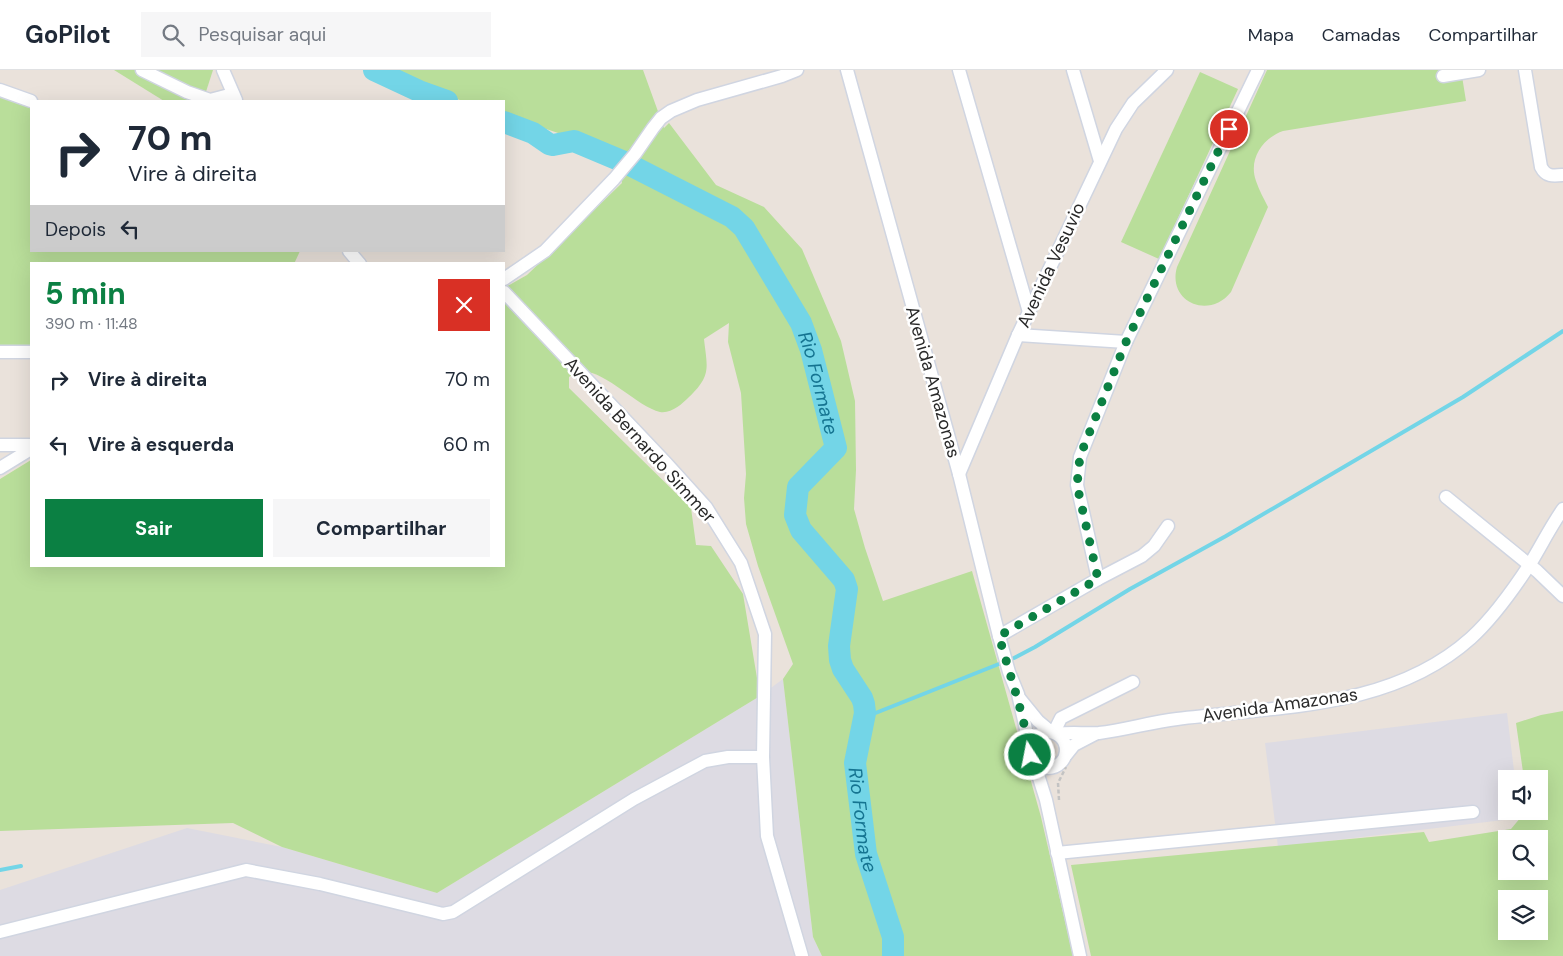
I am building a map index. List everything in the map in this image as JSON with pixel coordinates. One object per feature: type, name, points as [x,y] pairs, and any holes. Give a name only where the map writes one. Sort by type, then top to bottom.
[{"type":"street","points":[[142,70],[187,92],[210,100],[235,98],[224,70]]},
{"type":"street","points":[[505,278],[545,251],[614,180],[661,118],[671,111],[697,100],[797,70]]},
{"type":"street","name":"Avenida Amazonas","points":[[847,70],[959,474],[999,636],[1009,672],[1018,694],[1030,747]]},
{"type":"street","points":[[959,70],[1028,312]]},
{"type":"street","points":[[1073,70],[1100,161]]},
{"type":"street","name":"Avenida Vesuvio","points":[[959,474],[1028,312],[1116,129],[1133,103],[1167,70]]},
{"type":"street","points":[[1098,579],[1077,485],[1080,456],[1126,342],[1258,70]]},
{"type":"street","points":[[1444,76],[1479,70]]},
{"type":"street","points":[[1525,70],[1541,167],[1549,176],[1560,176]]},
{"type":"street","points":[[0,90],[30,101]]},
{"type":"street","points":[[350,252],[358,262]]},
{"type":"street","name":"Avenida Bernardo Simmer","points":[[505,293],[706,507],[740,563],[765,634],[763,757],[767,836],[802,956]]},
{"type":"street","points":[[1018,335],[1126,342]]},
{"type":"street","points":[[0,352],[30,352]]},
{"type":"street","points":[[0,445],[30,445]]},
{"type":"street","points":[[0,468],[30,450]]},
{"type":"street","points":[[1446,497],[1529,565],[1563,596]]},
{"type":"street","name":"Avenida Amazonas","points":[[1018,694],[1029,711],[1054,732],[1098,733],[1176,719],[1336,700],[1365,694],[1391,685],[1423,670],[1443,659],[1471,637],[1495,612],[1529,565],[1563,509]]},
{"type":"street","points":[[999,636],[1142,556],[1154,546],[1168,526]]},
{"type":"street","points":[[1054,732],[1061,718],[1132,682]]},
{"type":"street","points":[[1034,762],[1044,768],[1055,766],[1067,759],[1065,743],[1054,732],[1043,732],[1032,740],[1030,755],[1046,800],[1080,956]]},
{"type":"street","name":"Avenida Amazonas","points":[[1067,759],[1074,746],[1098,733]]},
{"type":"street","points":[[0,932],[246,870],[320,884],[443,914],[453,912],[634,799],[705,762],[728,756],[763,757]]},
{"type":"street","points":[[1046,800],[1055,766]]},
{"type":"street","points":[[1057,853],[1473,812]]},
{"type":"path","points":[[1060,803],[1058,783],[1067,759]]},
{"type":"shaded area","points":[[783,679],[813,937],[822,956],[0,956],[0,890],[187,828],[282,847],[437,893],[760,696]]},
{"type":"shaded area","points":[[1507,713],[1514,770],[1498,770],[1498,820],[1503,820],[1278,847],[1265,743]]},
{"type":"green space","points":[[114,70],[213,70],[203,100],[162,100]]},
{"type":"green space","points":[[368,70],[643,70],[664,128],[669,123],[716,185],[764,207],[802,249],[841,341],[855,401],[856,470],[854,509],[883,601],[972,571],[1041,817],[1073,956],[822,956],[813,937],[783,679],[793,664],[758,566],[746,524],[744,498],[746,474],[741,393],[728,342],[729,323],[704,339],[707,364],[705,376],[689,397],[672,410],[660,412],[651,409],[609,381],[588,372],[578,372],[569,377],[569,388],[691,508],[696,545],[711,546],[743,594],[760,696],[437,893],[282,847],[233,823],[0,831],[0,479],[30,461],[30,567],[505,567],[505,287],[527,275],[622,183],[621,178],[636,159],[505,115],[505,100],[460,100]]},
{"type":"green space","points":[[1267,70],[1461,70],[1466,101],[1283,131],[1269,139],[1259,150],[1254,165],[1256,181],[1268,207],[1231,292],[1222,300],[1212,305],[1202,306],[1184,298],[1178,290],[1176,279],[1177,267]]},
{"type":"green space","points":[[1200,72],[1238,89],[1159,259],[1121,242]]},
{"type":"green space","points":[[0,94],[30,105],[30,252],[300,252],[295,262],[30,262],[30,347],[0,347]]},
{"type":"green space","points":[[1563,711],[1563,956],[1091,956],[1071,865],[1424,832],[1429,842],[1498,831],[1498,880],[1548,880],[1548,830],[1505,830],[1511,829],[1518,820],[1548,820],[1548,770],[1523,770],[1516,723],[1541,715]]},
{"type":"waterway","name":"Rio Formate","points":[[374,70],[419,91],[444,100]]},
{"type":"waterway","name":"Rio Formate","points":[[505,122],[533,133],[549,144],[574,141],[624,162],[732,217],[744,228],[801,323],[811,350],[836,448],[798,487],[795,515],[801,530],[844,580],[847,589],[839,646],[840,660],[843,669],[864,704],[865,713],[855,763],[866,854],[893,937],[893,956]]},
{"type":"waterway","points":[[865,713],[873,714],[1014,658],[1035,647],[1130,589],[1226,536],[1463,397],[1563,331]]},
{"type":"waterway","points":[[0,870],[21,866]]},
{"type":"route","points":[[1030,755],[1030,747],[1018,694],[1009,672],[999,636],[1098,579],[1077,485],[1080,456],[1126,342],[1229,129]]}]
